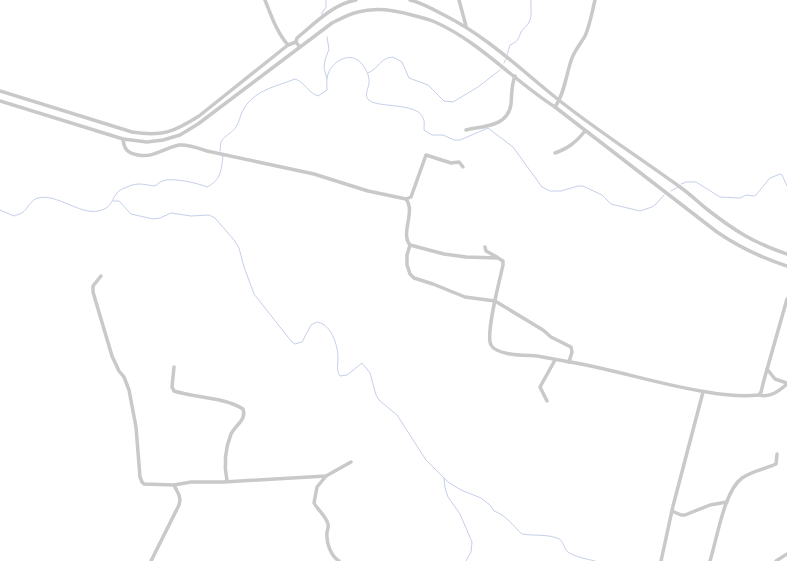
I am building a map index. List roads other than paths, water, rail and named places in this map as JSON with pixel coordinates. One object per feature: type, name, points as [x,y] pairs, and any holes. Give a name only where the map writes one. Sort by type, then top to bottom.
[{"type":"street","points":[[265,0],[274,21],[288,45]]},
{"type":"street","points":[[0,91],[132,132],[161,134],[173,131],[186,125],[199,116],[288,45],[296,42],[297,38],[332,10],[344,3],[356,0]]},
{"type":"street","points":[[410,0],[425,5],[466,26],[560,101],[643,162],[684,189],[707,210],[738,232],[756,242],[787,254]]},
{"type":"street","points":[[459,0],[466,26]]},
{"type":"street","points":[[555,108],[560,101],[574,54],[585,35],[595,0]]},
{"type":"street","points":[[0,100],[122,139],[147,142],[163,140],[180,135],[204,119],[299,46],[343,17],[363,11],[388,10],[404,12],[435,22],[481,50],[540,98],[717,232],[730,241],[760,256],[787,266]]},
{"type":"street","points":[[296,42],[299,46]]},
{"type":"street","points":[[466,130],[496,124],[503,119],[511,107],[514,76]]},
{"type":"street","points":[[555,153],[568,148],[575,143],[585,131]]},
{"type":"street","points":[[122,139],[124,148],[132,154],[152,156],[179,145],[192,146],[314,174],[368,191],[406,199],[411,197],[426,155],[451,163],[460,162],[463,167]]},
{"type":"street","points":[[406,199],[409,205],[407,239],[410,245],[407,255],[407,265],[410,274],[414,278],[465,297],[495,300],[571,348],[572,352],[569,362]]},
{"type":"street","points":[[410,245],[458,256],[498,258]]},
{"type":"street","points":[[485,247],[486,251],[502,261],[503,265],[489,334],[492,347],[497,350],[505,353],[593,366],[666,385],[724,395],[764,396],[777,392],[787,384],[775,379],[767,369]]},
{"type":"street","points":[[101,276],[93,286],[93,292],[112,356],[119,371],[124,377],[129,390],[136,427],[138,467],[141,480],[144,484],[174,485],[191,482],[326,476]]},
{"type":"street","points":[[759,395],[787,299]]},
{"type":"street","points":[[547,401],[540,387],[555,360]]},
{"type":"street","points":[[174,367],[172,387],[174,391],[239,406],[243,409],[244,416],[231,434],[227,451],[224,465],[227,481]]},
{"type":"street","points":[[661,561],[672,511],[703,392]]},
{"type":"street","points":[[710,561],[726,502],[736,483],[748,474],[776,464],[777,454]]},
{"type":"street","points":[[339,561],[330,550],[326,534],[329,527],[328,522],[314,503],[317,487],[326,476],[351,462]]},
{"type":"street","points":[[151,561],[179,505],[179,494],[174,485]]},
{"type":"street","points":[[672,511],[685,515],[696,512],[703,507],[726,502]]},
{"type":"street","points":[[776,561],[787,554]]},
{"type":"waterway","points":[[322,16],[322,13],[326,7],[326,0]]},
{"type":"waterway","points":[[507,55],[510,45],[517,40],[531,17],[531,0]]},
{"type":"waterway","points":[[327,37],[329,49],[324,68],[327,79]]},
{"type":"waterway","points":[[368,73],[375,69],[385,59],[393,57],[402,62],[409,78],[428,85],[444,101],[453,102],[478,87],[500,70]]},
{"type":"waterway","points":[[220,151],[222,140],[235,129],[242,112],[258,94],[272,87],[295,79],[318,96],[327,90],[327,76],[333,66],[345,58],[355,58],[363,65],[367,72],[369,83],[366,95],[369,100],[377,104],[415,110],[420,113],[424,119],[424,130],[432,135],[443,135],[454,140],[460,140],[488,128],[513,147],[542,187],[550,191],[561,191],[583,186],[602,195],[611,204],[640,211],[652,207],[664,195]]},
{"type":"waterway","points":[[504,63],[506,59]]},
{"type":"waterway","points":[[0,210],[14,216],[22,213],[35,199],[45,197],[52,198],[84,210],[98,211],[106,208],[120,190],[136,184],[154,186],[162,181],[178,180],[207,187],[212,184],[220,174],[222,156]]},
{"type":"waterway","points":[[681,184],[686,182],[696,182],[720,197],[740,198],[746,195],[756,195],[770,178],[780,174],[782,175],[787,186]]},
{"type":"waterway","points":[[671,191],[678,187]]},
{"type":"waterway","points":[[113,201],[119,201],[131,214],[153,219],[160,218],[171,213],[191,216],[209,215],[215,218],[239,248],[254,294],[291,341],[295,344],[302,342],[311,325],[317,322],[322,324],[330,331],[335,341],[340,376],[347,375],[362,363],[370,373],[376,395],[379,400],[397,415],[426,460],[448,482],[461,490],[481,498],[490,505],[494,511],[506,518],[522,534],[557,538],[561,540],[566,550],[571,554],[595,561]]},
{"type":"waterway","points":[[444,478],[448,497],[460,514],[472,542],[471,552],[466,561]]}]
